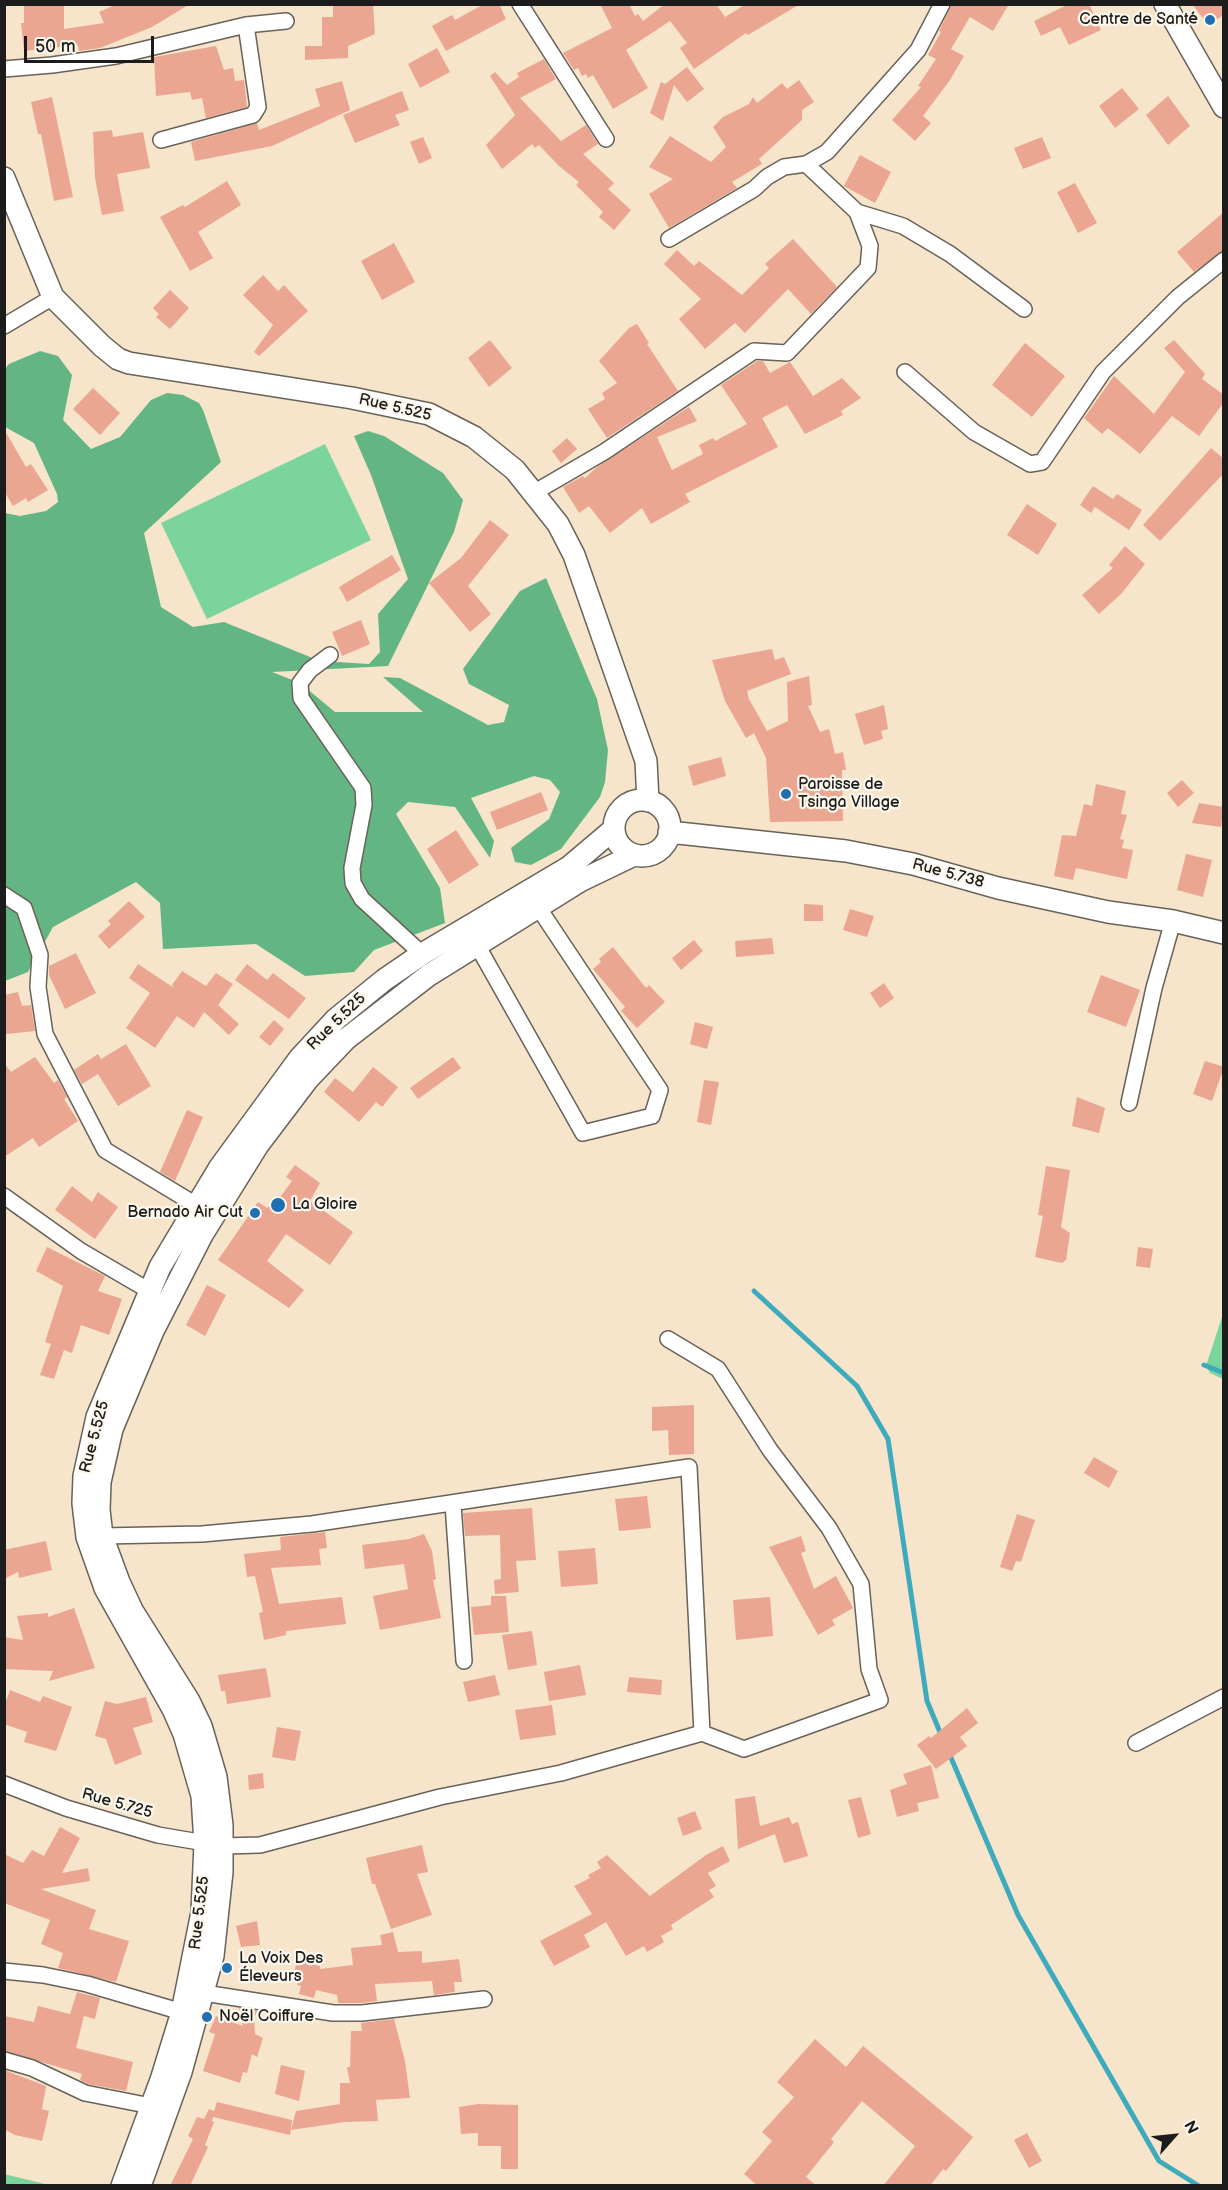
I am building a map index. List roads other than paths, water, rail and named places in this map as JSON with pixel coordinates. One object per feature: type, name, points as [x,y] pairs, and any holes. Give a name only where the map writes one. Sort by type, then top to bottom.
[{"type":"street","points":[[520,4],[606,139]]},
{"type":"street","points":[[669,239],[754,189],[767,177],[784,167],[806,164],[827,152],[918,50],[942,4]]},
{"type":"street","points":[[1165,4],[1218,86],[1224,107]]},
{"type":"street","points":[[4,69],[116,56],[246,25],[286,21]]},
{"type":"street","points":[[161,140],[253,115],[258,107],[246,25]]},
{"type":"street","points":[[535,492],[604,452],[754,351],[787,352],[868,268],[870,246],[857,212],[806,164]]},
{"type":"street","name":"Rue 5.525","points":[[4,178],[53,297],[102,346],[129,363],[352,398],[429,414],[453,424],[498,453],[535,492],[558,524],[574,555],[646,761],[648,801]]},
{"type":"street","points":[[857,212],[903,226],[950,254],[1024,309]]},
{"type":"street","points":[[905,372],[974,432],[1030,464],[1042,462],[1103,372],[1179,297],[1224,260]]},
{"type":"street","points":[[4,326],[53,297]]},
{"type":"street","points":[[330,655],[310,670],[300,683],[302,698],[311,714],[363,788],[364,805],[352,868],[353,883],[362,899],[422,954]]},
{"type":"street","points":[[648,801],[662,809],[669,824],[669,832],[661,849],[645,856],[634,855],[620,845],[614,830],[615,821],[624,807],[631,802],[648,801]]},
{"type":"street","name":"Rue 5.525","points":[[122,2186],[182,2012],[214,1844],[190,1749],[173,1709],[105,1588],[87,1537],[83,1503],[84,1476],[97,1417],[148,1290],[196,1205],[272,1093],[299,1059],[336,1019],[384,980],[422,954],[569,867],[614,830]]},
{"type":"street","name":"Rue 5.738","points":[[669,832],[846,851],[913,864],[998,888],[1108,912],[1173,921],[1224,933]]},
{"type":"street","name":"Rue 5.525","points":[[140,2186],[173,2096],[204,1993],[217,1925],[214,1844],[216,1778],[201,1726],[189,1701],[132,1610],[118,1582],[102,1536],[100,1482],[112,1429],[163,1309],[231,1186],[282,1111],[346,1039],[429,975],[580,881],[634,855]]},
{"type":"street","points":[[4,895],[24,908],[40,955],[38,987],[45,1034],[105,1150],[196,1205]]},
{"type":"street","points":[[477,945],[583,1132],[652,1116],[660,1090],[538,907]]},
{"type":"street","points":[[1129,1103],[1154,988],[1173,921]]},
{"type":"street","points":[[4,1196],[81,1251],[148,1290]]},
{"type":"street","points":[[102,1536],[260,1530],[453,1504],[689,1467],[702,1734],[744,1749],[880,1700],[869,1669],[861,1584],[829,1528],[770,1450],[718,1369],[668,1339]]},
{"type":"street","points":[[453,1504],[464,1661]]},
{"type":"street","points":[[1136,1743],[1224,1697]]},
{"type":"street","name":"Rue 5.725","points":[[4,1784],[99,1818],[158,1835],[214,1844],[260,1845],[440,1797],[561,1773],[702,1734]]},
{"type":"street","points":[[4,1971],[87,1984],[182,2012]]},
{"type":"street","points":[[204,1993],[333,2013],[362,2013],[484,1999]]},
{"type":"street","points":[[4,2061],[32,2068],[85,2093],[151,2106]]},
{"type":"waterway","points":[[754,1291],[857,1386],[888,1439],[927,1701],[942,1737]]},
{"type":"waterway","points":[[1204,1365],[1224,1373]]},
{"type":"waterway","points":[[949,1753],[1018,1915],[1159,2161],[1199,2186]]},
{"type":"place","name":"Centre de Santé","points":[[1210,20]]},
{"type":"place","name":"Paroisse de Tsinga Village","points":[[786,794]]},
{"type":"place","name":"La Gloire","points":[[278,1205]]},
{"type":"place","name":"Bernado Air Cut","points":[[255,1213]]},
{"type":"place","name":"La Voix Des Éleveurs","points":[[227,1968]]},
{"type":"place","name":"Noël Coiffure","points":[[207,2017]]}]
